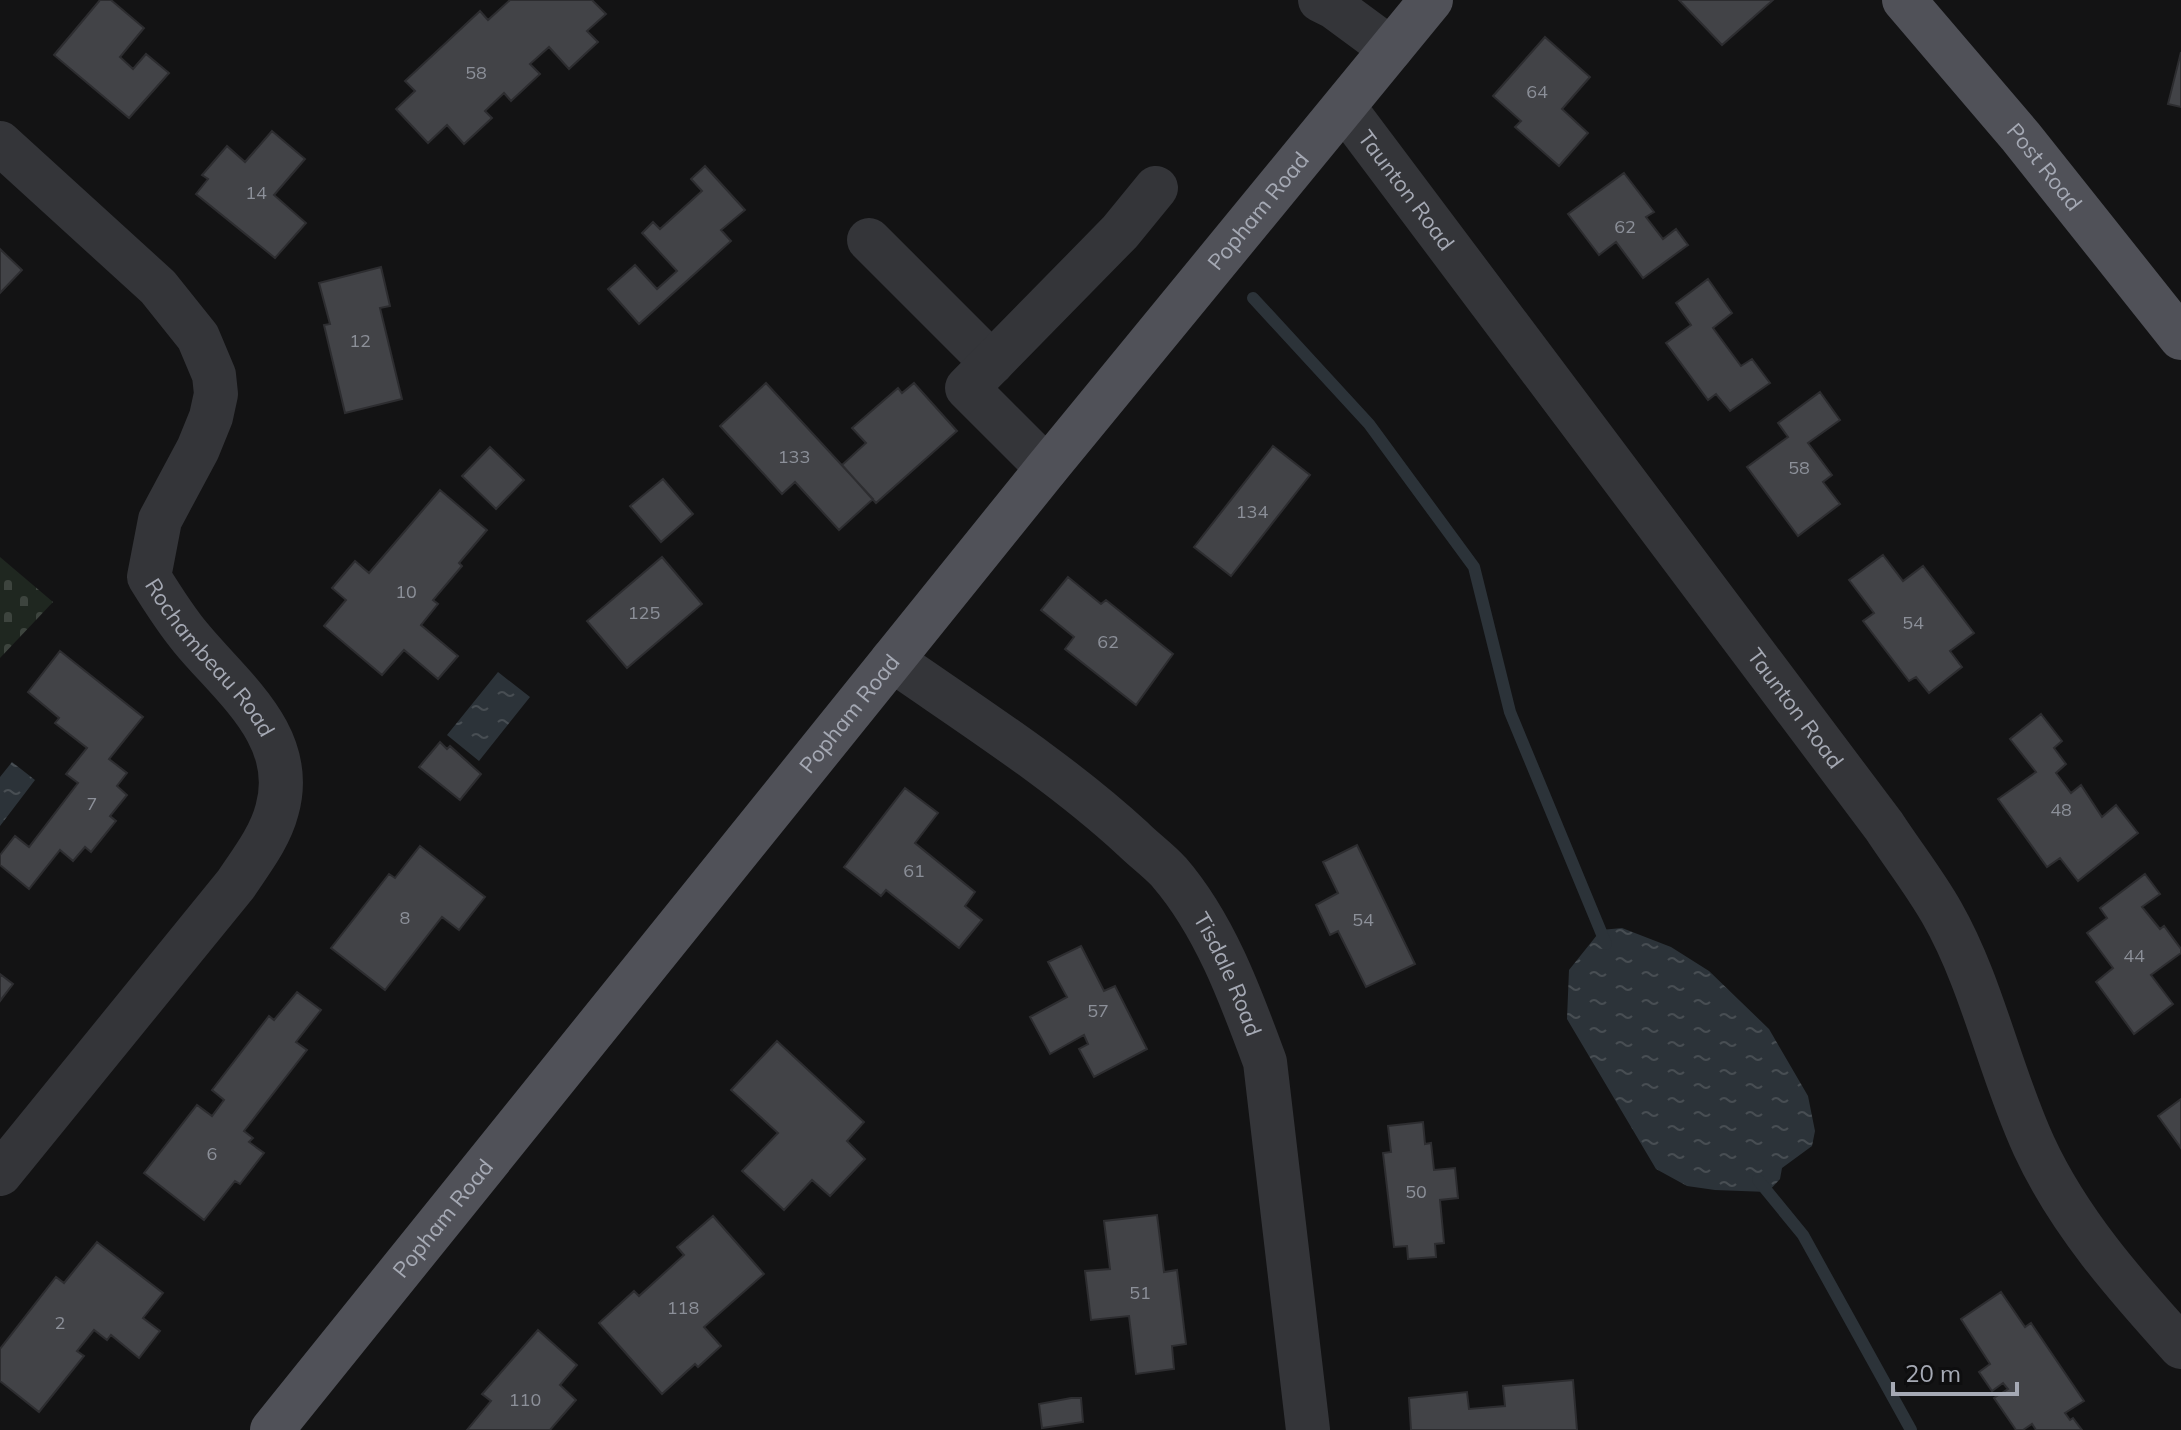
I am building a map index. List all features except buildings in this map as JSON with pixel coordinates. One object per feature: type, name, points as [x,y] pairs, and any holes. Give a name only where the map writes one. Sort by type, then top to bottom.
[{"type":"main road","name":"Popham Road","points":[[272,1430],[1047,468],[1431,0]]},
{"type":"main road","name":"Post Road","points":[[1904,0],[2021,137],[2181,338]]},
{"type":"street","points":[[1320,0],[1391,49]]},
{"type":"street","name":"Taunton Road","points":[[1344,107],[1884,826],[1942,914],[1972,980],[2041,1159],[2079,1224],[2128,1289],[2181,1347]]},
{"type":"street","name":"Rochambeau Road","points":[[0,143],[158,287],[198,337],[214,375],[216,394],[211,417],[198,449],[160,520],[149,577],[191,638],[249,701],[268,731],[278,761],[281,783],[278,809],[265,841],[236,884],[0,1174]]},
{"type":"street","points":[[1047,468],[967,388],[1120,232],[1156,188]]},
{"type":"street","points":[[869,240],[992,363]]},
{"type":"street","name":"Tisdale Road","points":[[892,660],[1003,736],[1098,807],[1169,873],[1206,926],[1245,1007],[1265,1062],[1308,1430]]},
{"type":"green space","points":[[0,557],[53,602],[0,658]]},
{"type":"water","points":[[498,672],[530,697],[479,761],[447,735]]},
{"type":"water","points":[[12,762],[35,780],[0,826],[0,777]]},
{"type":"water","points":[[1622,928],[1671,947],[1709,971],[1769,1029],[1808,1096],[1815,1131],[1812,1146],[1782,1168],[1780,1179],[1768,1192],[1687,1186],[1656,1169],[1567,1019],[1569,970],[1601,930]]},
{"type":"waterway","points":[[1253,298],[1369,424],[1474,567],[1510,712],[1606,944]]},
{"type":"waterway","points":[[1758,1180],[1803,1235],[1911,1430]]}]
